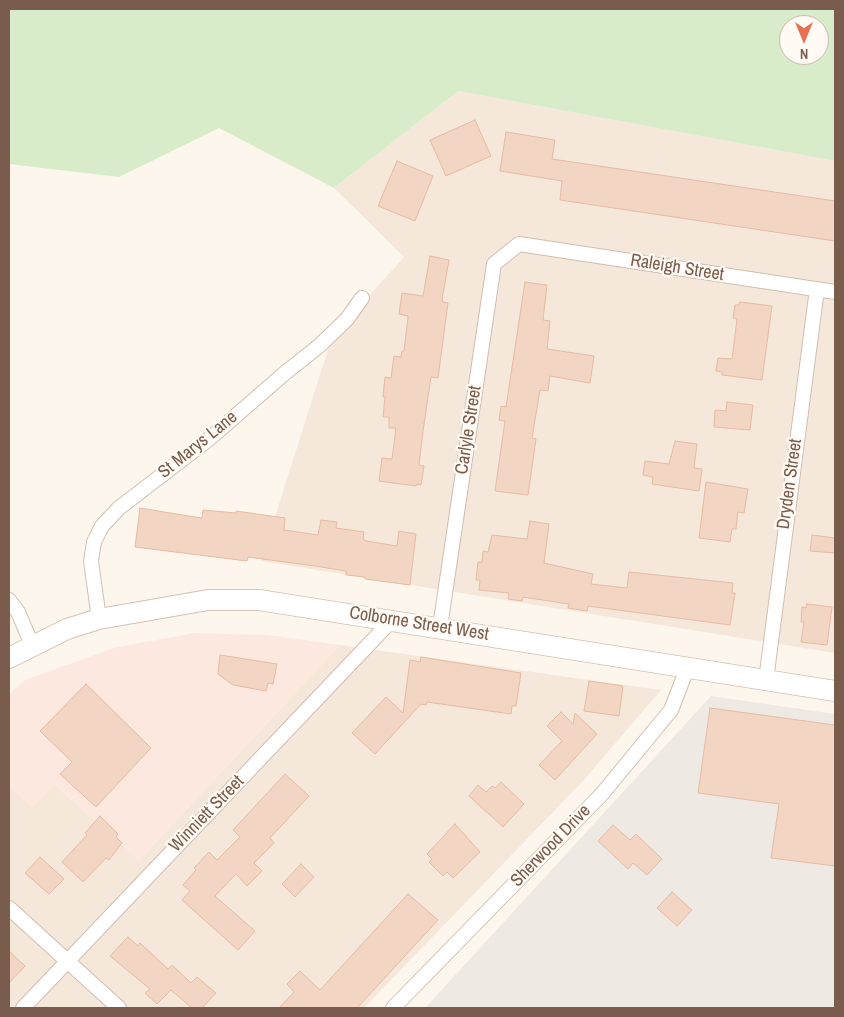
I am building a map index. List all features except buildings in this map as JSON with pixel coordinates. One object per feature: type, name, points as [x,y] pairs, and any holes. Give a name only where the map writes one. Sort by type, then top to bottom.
[{"type":"main road","name":"Colborne Street West","points":[[9,658],[32,645],[99,618],[208,600],[259,600],[440,627],[687,669],[835,691]]},
{"type":"street","name":"Raleigh Street","points":[[519,244],[835,292]]},
{"type":"street","name":"Carlyle Street","points":[[440,627],[494,264],[519,244]]},
{"type":"street","name":"Dryden Street","points":[[766,680],[816,290]]},
{"type":"street","name":"St Marys Lane","points":[[99,618],[91,561],[94,542],[102,526],[119,508],[209,438],[319,346],[347,319],[362,298]]},
{"type":"street","points":[[9,600],[18,612],[32,645]]},
{"type":"street","name":"Winniett Street","points":[[23,1008],[392,620]]},
{"type":"street","name":"Sherwood Drive","points":[[393,1008],[602,794],[671,710],[687,669]]},
{"type":"street","points":[[9,908],[119,1008]]},
{"type":"shaded area","points":[[458,91],[835,161],[835,653],[261,561],[332,337],[404,257],[334,188]]},
{"type":"shaded area","points":[[195,633],[268,635],[340,645],[139,860],[54,784],[32,809],[9,785],[9,694],[25,680],[117,647]]},
{"type":"shaded area","points":[[340,645],[661,690],[583,781],[364,1008],[9,1008],[9,785],[32,808],[54,784],[139,860]]},
{"type":"shaded area","points":[[711,696],[835,714],[835,1008],[425,1008]]},
{"type":"green space","points":[[9,9],[835,9],[835,161],[458,91],[334,188],[219,128],[119,177],[9,164]]}]
